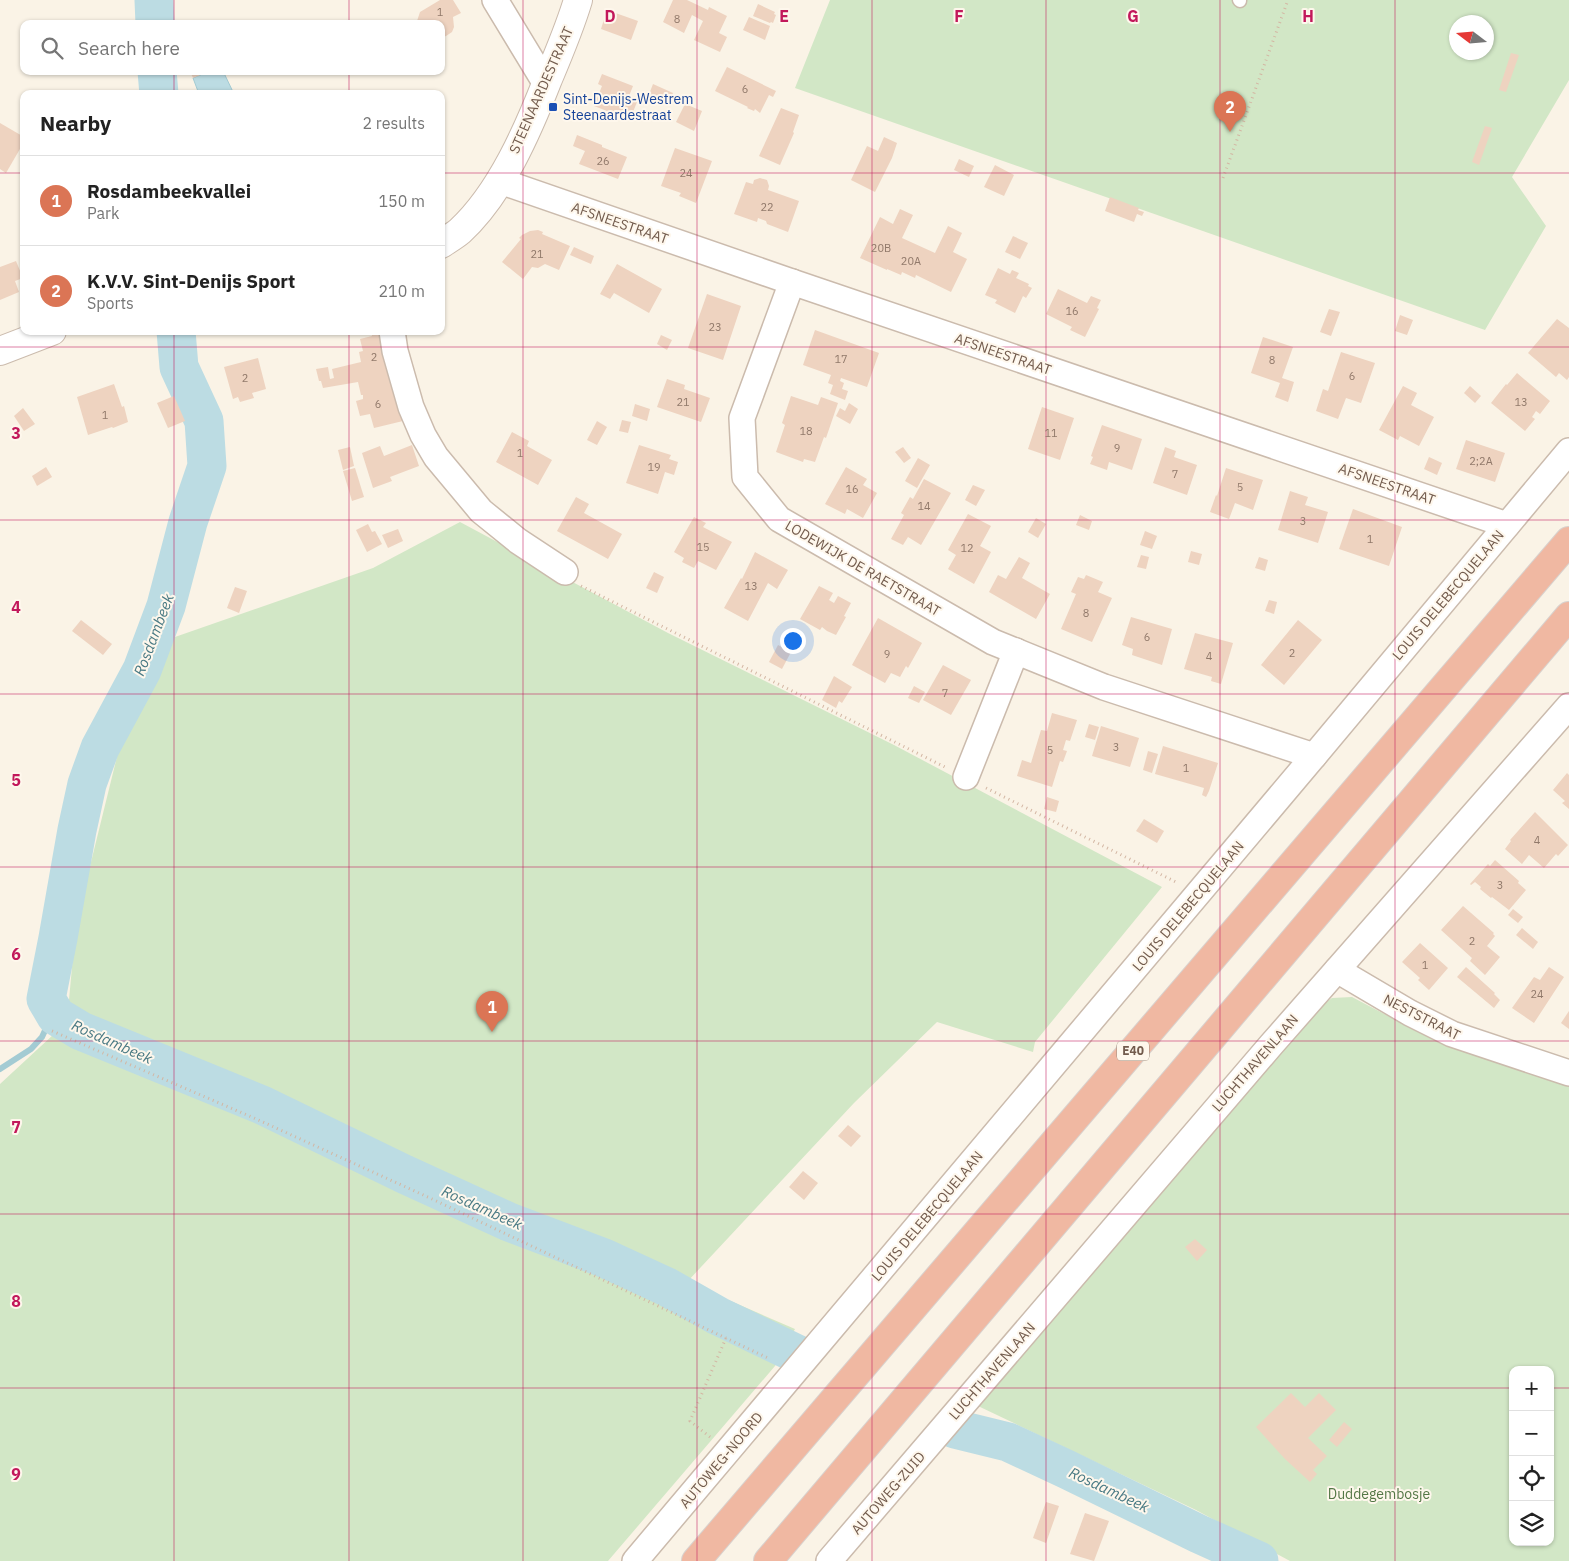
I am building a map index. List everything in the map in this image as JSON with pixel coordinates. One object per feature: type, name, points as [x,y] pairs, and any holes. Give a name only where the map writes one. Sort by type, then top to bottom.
[{"type":"highway","name":"E40","points":[[696,1561],[1569,541]]},
{"type":"highway","points":[[768,1561],[1569,616]]},
{"type":"street","points":[[495,0],[546,84]]},
{"type":"street","name":"STEENAARDESTRAAT","points":[[445,241],[460,231],[484,204],[500,181],[536,111],[571,23],[578,0]]},
{"type":"street","name":"AFSNEESTRAAT","points":[[500,181],[1507,525]]},
{"type":"street","name":"LODEWIJK DE RAETSTRAAT","points":[[792,282],[742,418],[745,476],[778,519],[993,642],[1104,687],[1314,756]]},
{"type":"street","points":[[0,351],[42,335]]},
{"type":"street","points":[[393,335],[395,352],[411,407],[423,435],[436,457],[481,511],[518,541],[565,572]]},
{"type":"street","name":"LOUIS DELEBECQUELAAN","points":[[806,1360],[1569,451]]},
{"type":"street","points":[[966,778],[1016,651]]},
{"type":"street","name":"LUCHTHAVENLAAN","points":[[946,1425],[1271,1045],[1569,706]]},
{"type":"street","name":"NESTSTRAAT","points":[[1337,970],[1410,1013],[1452,1034],[1569,1073]]},
{"type":"street","name":"AUTOWEG-NOORD","points":[[635,1561],[806,1360]]},
{"type":"street","name":"AUTOWEG-ZUID","points":[[829,1561],[946,1425]]},
{"type":"path","points":[[1223,178],[1288,0]]},
{"type":"path","points":[[565,572],[574,582],[1198,893]]},
{"type":"path","points":[[52,1031],[280,1130],[430,1198],[768,1358]]},
{"type":"path","points":[[718,1442],[690,1421],[726,1338]]},
{"type":"green space","points":[[830,0],[1569,0],[1569,80],[1512,177],[1546,226],[1485,330],[795,88]]},
{"type":"green space","points":[[460,522],[668,633],[894,745],[1162,887],[1035,1042],[1033,1052],[937,1022],[854,1103],[687,1282],[795,1329],[775,1366],[608,1561],[0,1561],[0,1084],[67,1022],[76,923],[127,716],[152,645],[373,568]]},
{"type":"green space","name":"Duddegembosje","points":[[1352,997],[1430,1038],[1569,1084],[1569,1561],[1290,1561],[1196,1510],[978,1406],[1314,1011],[1332,998]]},
{"type":"water","points":[[200,75],[225,75],[232,90],[198,90],[193,78]]},
{"type":"building","points":[[440,0],[453,0],[461,13],[453,17],[454,27],[452,32],[445,36],[445,20],[417,20],[420,12]]},
{"type":"building","points":[[673,0],[687,0],[708,10],[709,7],[727,16],[719,33],[727,37],[720,52],[694,40],[703,21],[692,15],[684,33],[663,22]]},
{"type":"building","points":[[758,4],[775,12],[774,14],[776,15],[773,23],[753,16]]},
{"type":"building","points":[[607,10],[638,21],[631,40],[601,29]]},
{"type":"building","points":[[749,17],[770,26],[765,40],[743,30]]},
{"type":"building","points":[[1511,53],[1519,55],[1506,92],[1499,90]]},
{"type":"building","points":[[727,67],[776,91],[773,97],[769,95],[760,113],[715,91]]},
{"type":"building","points":[[602,74],[633,86],[629,96],[636,98],[637,102],[631,117],[628,119],[594,106],[602,86],[598,84]]},
{"type":"building","points":[[653,84],[673,93],[668,105],[648,97]]},
{"type":"building","points":[[685,104],[702,111],[694,131],[676,122]]},
{"type":"building","points":[[781,108],[799,115],[794,133],[780,165],[759,156]]},
{"type":"building","points":[[0,123],[20,135],[20,149],[6,173],[0,169]]},
{"type":"building","points":[[1485,126],[1492,128],[1479,165],[1472,162]]},
{"type":"building","points":[[577,135],[627,157],[618,179],[579,164],[585,151],[573,146]]},
{"type":"building","points":[[884,137],[897,143],[892,158],[875,192],[851,180],[867,146],[878,151]]},
{"type":"building","points":[[675,148],[712,161],[696,203],[679,196],[681,193],[661,186]]},
{"type":"building","points":[[959,159],[974,166],[969,177],[954,170]]},
{"type":"building","points":[[995,165],[1014,175],[1004,196],[984,187]]},
{"type":"building","points":[[760,178],[767,180],[768,190],[799,201],[788,232],[767,224],[766,221],[758,218],[757,222],[734,214],[746,182],[753,184],[754,180]]},
{"type":"building","points":[[1110,197],[1139,208],[1138,210],[1144,212],[1142,216],[1137,214],[1134,222],[1105,211]]},
{"type":"building","points":[[900,209],[913,215],[902,238],[935,253],[948,226],[962,233],[953,252],[967,259],[951,292],[916,275],[915,278],[902,272],[901,275],[860,258],[880,217],[893,224]]},
{"type":"building","points":[[538,230],[543,232],[542,234],[570,246],[559,270],[545,264],[538,268],[532,267],[523,279],[502,262],[521,239],[519,238],[522,235]]},
{"type":"building","points":[[1013,236],[1028,243],[1020,259],[1005,252]]},
{"type":"building","points":[[574,247],[594,256],[591,264],[570,255]]},
{"type":"building","points":[[16,261],[20,271],[20,279],[15,281],[19,292],[0,300],[0,267]]},
{"type":"building","points":[[617,264],[662,289],[649,313],[614,293],[610,299],[600,294]]},
{"type":"building","points":[[998,268],[1010,274],[1012,270],[1019,273],[1016,278],[1029,284],[1028,286],[1032,288],[1026,298],[1023,296],[1015,313],[995,303],[997,300],[985,295]]},
{"type":"building","points":[[1058,289],[1087,303],[1091,296],[1101,300],[1097,308],[1099,309],[1085,337],[1070,330],[1072,327],[1046,314]]},
{"type":"building","points":[[707,294],[741,306],[723,360],[688,348]]},
{"type":"building","points":[[1329,309],[1340,312],[1331,336],[1320,332]]},
{"type":"building","points":[[1400,315],[1413,320],[1407,335],[1395,331]]},
{"type":"building","points":[[1557,319],[1569,328],[1569,377],[1567,380],[1559,373],[1556,377],[1528,353]]},
{"type":"building","points":[[815,330],[879,353],[867,387],[841,378],[840,381],[844,383],[842,389],[848,391],[845,400],[830,394],[833,385],[828,383],[831,375],[803,365]]},
{"type":"building","points":[[384,335],[403,421],[374,428],[370,414],[360,416],[356,401],[363,399],[363,395],[361,395],[358,382],[323,388],[316,369],[328,367],[330,379],[334,378],[332,369],[361,362],[359,352],[363,351],[360,339]]},
{"type":"building","points":[[661,335],[672,340],[667,350],[657,344]]},
{"type":"building","points":[[1263,337],[1293,347],[1282,378],[1294,382],[1288,402],[1275,397],[1280,383],[1251,373]]},
{"type":"building","points":[[1341,352],[1375,363],[1361,403],[1346,398],[1338,419],[1316,411],[1323,389],[1328,391]]},
{"type":"building","points":[[258,358],[266,389],[252,393],[254,398],[240,402],[238,397],[233,399],[224,367]]},
{"type":"building","points":[[1517,373],[1550,401],[1540,414],[1536,411],[1532,417],[1535,419],[1525,431],[1491,403]]},
{"type":"building","points":[[667,379],[685,385],[684,389],[710,398],[701,422],[657,407]]},
{"type":"building","points":[[114,384],[122,407],[124,406],[128,422],[88,435],[77,397]]},
{"type":"building","points":[[1403,386],[1417,393],[1411,405],[1434,417],[1419,446],[1400,436],[1398,440],[1379,430]]},
{"type":"building","points":[[1470,386],[1481,396],[1475,403],[1464,393]]},
{"type":"building","points":[[174,396],[185,421],[168,428],[157,403]]},
{"type":"building","points":[[791,396],[818,405],[821,397],[838,403],[826,438],[824,437],[815,462],[804,459],[803,462],[776,452],[785,425],[782,423]]},
{"type":"building","points":[[849,403],[858,409],[850,424],[836,416],[840,408],[845,411]]},
{"type":"building","points":[[635,404],[650,409],[647,421],[632,416]]},
{"type":"building","points":[[1042,407],[1074,418],[1060,460],[1028,449]]},
{"type":"building","points":[[23,408],[35,424],[24,431],[14,416]]},
{"type":"building","points":[[622,420],[631,422],[628,433],[619,431]]},
{"type":"building","points":[[597,421],[607,427],[597,445],[587,440]]},
{"type":"building","points":[[1102,425],[1142,439],[1132,470],[1109,462],[1107,470],[1090,464]]},
{"type":"building","points":[[512,432],[529,441],[527,446],[552,460],[538,485],[496,462]]},
{"type":"building","points":[[1466,440],[1505,453],[1495,482],[1456,469]]},
{"type":"building","points":[[412,445],[419,466],[390,477],[392,481],[373,488],[362,453],[380,446],[384,456]]},
{"type":"building","points":[[639,445],[671,455],[669,459],[678,462],[674,475],[665,472],[658,494],[626,483]]},
{"type":"building","points":[[350,447],[354,466],[343,470],[338,450]]},
{"type":"building","points":[[903,447],[911,458],[904,463],[895,452]]},
{"type":"building","points":[[1165,447],[1176,451],[1174,457],[1197,465],[1187,495],[1153,483]]},
{"type":"building","points":[[1429,457],[1442,463],[1437,475],[1424,469]]},
{"type":"building","points":[[918,458],[930,465],[917,488],[905,481]]},
{"type":"building","points":[[46,467],[52,477],[37,486],[32,476]]},
{"type":"building","points":[[846,467],[867,479],[863,485],[877,493],[863,518],[847,509],[845,514],[825,504]]},
{"type":"building","points":[[355,468],[364,497],[352,501],[343,471]]},
{"type":"building","points":[[1226,468],[1263,480],[1253,510],[1235,503],[1229,519],[1210,512]]},
{"type":"building","points":[[924,479],[951,493],[921,545],[908,537],[903,545],[891,539],[904,515],[901,513],[910,497],[913,499]]},
{"type":"building","points":[[973,485],[985,490],[976,506],[965,500]]},
{"type":"building","points":[[1290,491],[1308,497],[1305,505],[1328,512],[1318,543],[1278,530]]},
{"type":"building","points":[[576,497],[589,504],[584,513],[622,534],[608,559],[557,531]]},
{"type":"building","points":[[1353,509],[1402,527],[1389,566],[1339,549]]},
{"type":"building","points":[[968,514],[991,526],[980,546],[991,552],[974,584],[948,569],[956,555],[948,550]]},
{"type":"building","points":[[1080,515],[1092,521],[1089,530],[1076,525]]},
{"type":"building","points":[[694,517],[706,523],[703,527],[732,542],[716,570],[698,561],[694,568],[682,562],[684,558],[674,552]]},
{"type":"building","points":[[1036,518],[1046,524],[1038,538],[1028,532]]},
{"type":"building","points":[[368,524],[372,532],[375,531],[382,544],[367,552],[356,530]]},
{"type":"building","points":[[398,529],[403,541],[388,548],[382,535]]},
{"type":"building","points":[[1145,531],[1157,536],[1152,549],[1140,545]]},
{"type":"building","points":[[1191,551],[1202,554],[1199,565],[1188,562]]},
{"type":"building","points":[[755,552],[788,570],[777,589],[768,583],[748,621],[724,608],[742,579]]},
{"type":"building","points":[[1141,555],[1149,557],[1146,569],[1137,567]]},
{"type":"building","points":[[1019,557],[1030,563],[1022,578],[1050,594],[1036,619],[989,592],[998,575],[1006,579]]},
{"type":"building","points":[[1259,557],[1268,560],[1265,571],[1255,568]]},
{"type":"building","points":[[654,572],[664,577],[657,593],[646,588]]},
{"type":"building","points":[[1086,575],[1103,582],[1098,592],[1112,598],[1092,642],[1061,629],[1076,594],[1071,592],[1078,577],[1084,579]]},
{"type":"building","points":[[819,586],[833,593],[829,600],[834,603],[838,596],[851,603],[836,635],[822,627],[820,630],[800,619]]},
{"type":"building","points":[[235,587],[247,591],[239,613],[227,608]]},
{"type":"building","points":[[1269,600],[1277,602],[1274,614],[1265,611]]},
{"type":"building","points":[[1131,617],[1172,629],[1162,665],[1132,655],[1133,649],[1122,645]]},
{"type":"building","points":[[878,618],[922,643],[908,668],[906,666],[900,677],[891,673],[885,683],[852,665]]},
{"type":"building","points":[[81,620],[112,644],[103,655],[72,631]]},
{"type":"building","points":[[1298,620],[1322,640],[1284,685],[1261,665]]},
{"type":"building","points":[[1195,633],[1233,643],[1221,684],[1211,681],[1212,677],[1184,669]]},
{"type":"building","points":[[778,645],[791,652],[782,669],[769,662]]},
{"type":"building","points":[[943,665],[971,680],[951,715],[923,700]]},
{"type":"building","points":[[834,676],[852,687],[842,703],[839,701],[836,708],[822,700]]},
{"type":"building","points":[[914,686],[925,692],[919,703],[908,698]]},
{"type":"building","points":[[1052,713],[1077,720],[1070,741],[1066,740],[1063,750],[1067,751],[1063,762],[1060,761],[1052,787],[1017,776],[1022,760],[1031,763],[1041,730],[1047,731]]},
{"type":"building","points":[[1089,724],[1099,727],[1095,740],[1085,737]]},
{"type":"building","points":[[1101,726],[1139,738],[1130,767],[1092,756]]},
{"type":"building","points":[[1163,746],[1218,763],[1206,797],[1202,795],[1204,788],[1155,774]]},
{"type":"building","points":[[1148,751],[1158,754],[1152,773],[1143,770]]},
{"type":"building","points":[[1567,773],[1569,775],[1569,809],[1562,803],[1565,801],[1553,790]]},
{"type":"building","points":[[1047,797],[1059,801],[1056,812],[1044,809]]},
{"type":"building","points":[[1535,812],[1568,845],[1558,856],[1556,854],[1544,868],[1529,855],[1522,864],[1505,849],[1510,840]]},
{"type":"building","points":[[1144,819],[1164,831],[1157,843],[1136,831]]},
{"type":"building","points":[[1495,860],[1519,881],[1518,883],[1526,890],[1509,910],[1480,889],[1481,887],[1475,882],[1470,884],[1488,864],[1490,866]]},
{"type":"building","points":[[1463,906],[1494,933],[1495,936],[1487,946],[1500,957],[1485,975],[1470,961],[1472,958],[1441,930]]},
{"type":"building","points":[[1513,909],[1523,917],[1518,923],[1508,915]]},
{"type":"building","points":[[1522,928],[1538,942],[1533,949],[1516,935]]},
{"type":"building","points":[[1420,943],[1448,968],[1429,990],[1418,980],[1420,978],[1402,962]]},
{"type":"building","points":[[1466,967],[1495,993],[1500,1000],[1494,1008],[1457,977]]},
{"type":"building","points":[[1549,967],[1564,977],[1534,1023],[1512,1008],[1534,977],[1540,980]]},
{"type":"building","points":[[1569,1011],[1569,1029],[1561,1023]]},
{"type":"building","points":[[848,1125],[861,1136],[851,1147],[838,1136]]},
{"type":"building","points":[[803,1171],[818,1183],[804,1200],[789,1187]]},
{"type":"building","points":[[1195,1239],[1207,1250],[1197,1261],[1185,1247]]},
{"type":"building","points":[[1291,1393],[1305,1407],[1319,1393],[1336,1410],[1308,1438],[1327,1456],[1313,1470],[1317,1474],[1310,1482],[1285,1459],[1256,1427]]},
{"type":"building","points":[[1344,1422],[1352,1429],[1337,1447],[1329,1440]]},
{"type":"building","points":[[1046,1502],[1059,1506],[1046,1543],[1033,1538]]},
{"type":"building","points":[[1085,1513],[1109,1521],[1094,1561],[1070,1554]]},
{"type":"waterway","name":"Rosdambeek","points":[[154,0],[155,20]]},
{"type":"waterway","name":"Rosdambeek","points":[[157,75],[159,90]]},
{"type":"waterway","name":"Rosdambeek","points":[[176,335],[179,367],[204,421],[207,466],[188,522],[166,606],[142,670],[100,748],[87,784],[46,999],[56,1016],[81,1031],[262,1105],[404,1174],[509,1222],[604,1258],[667,1287],[718,1316],[797,1354]]},
{"type":"waterway","points":[[0,1069],[31,1049],[42,1037],[54,1011]]},
{"type":"waterway","name":"Rosdambeek","points":[[955,1429],[1008,1442],[1259,1561]]},
{"type":"place","name":"Sint-Denijs-Westrem Steenaardestraat","points":[[553,107]]},
{"type":"place","name":"K.V.V. Sint-Denijs Sport","points":[[1230,132]]},
{"type":"place","name":"Rosdambeekvallei","points":[[492,1032]]}]
